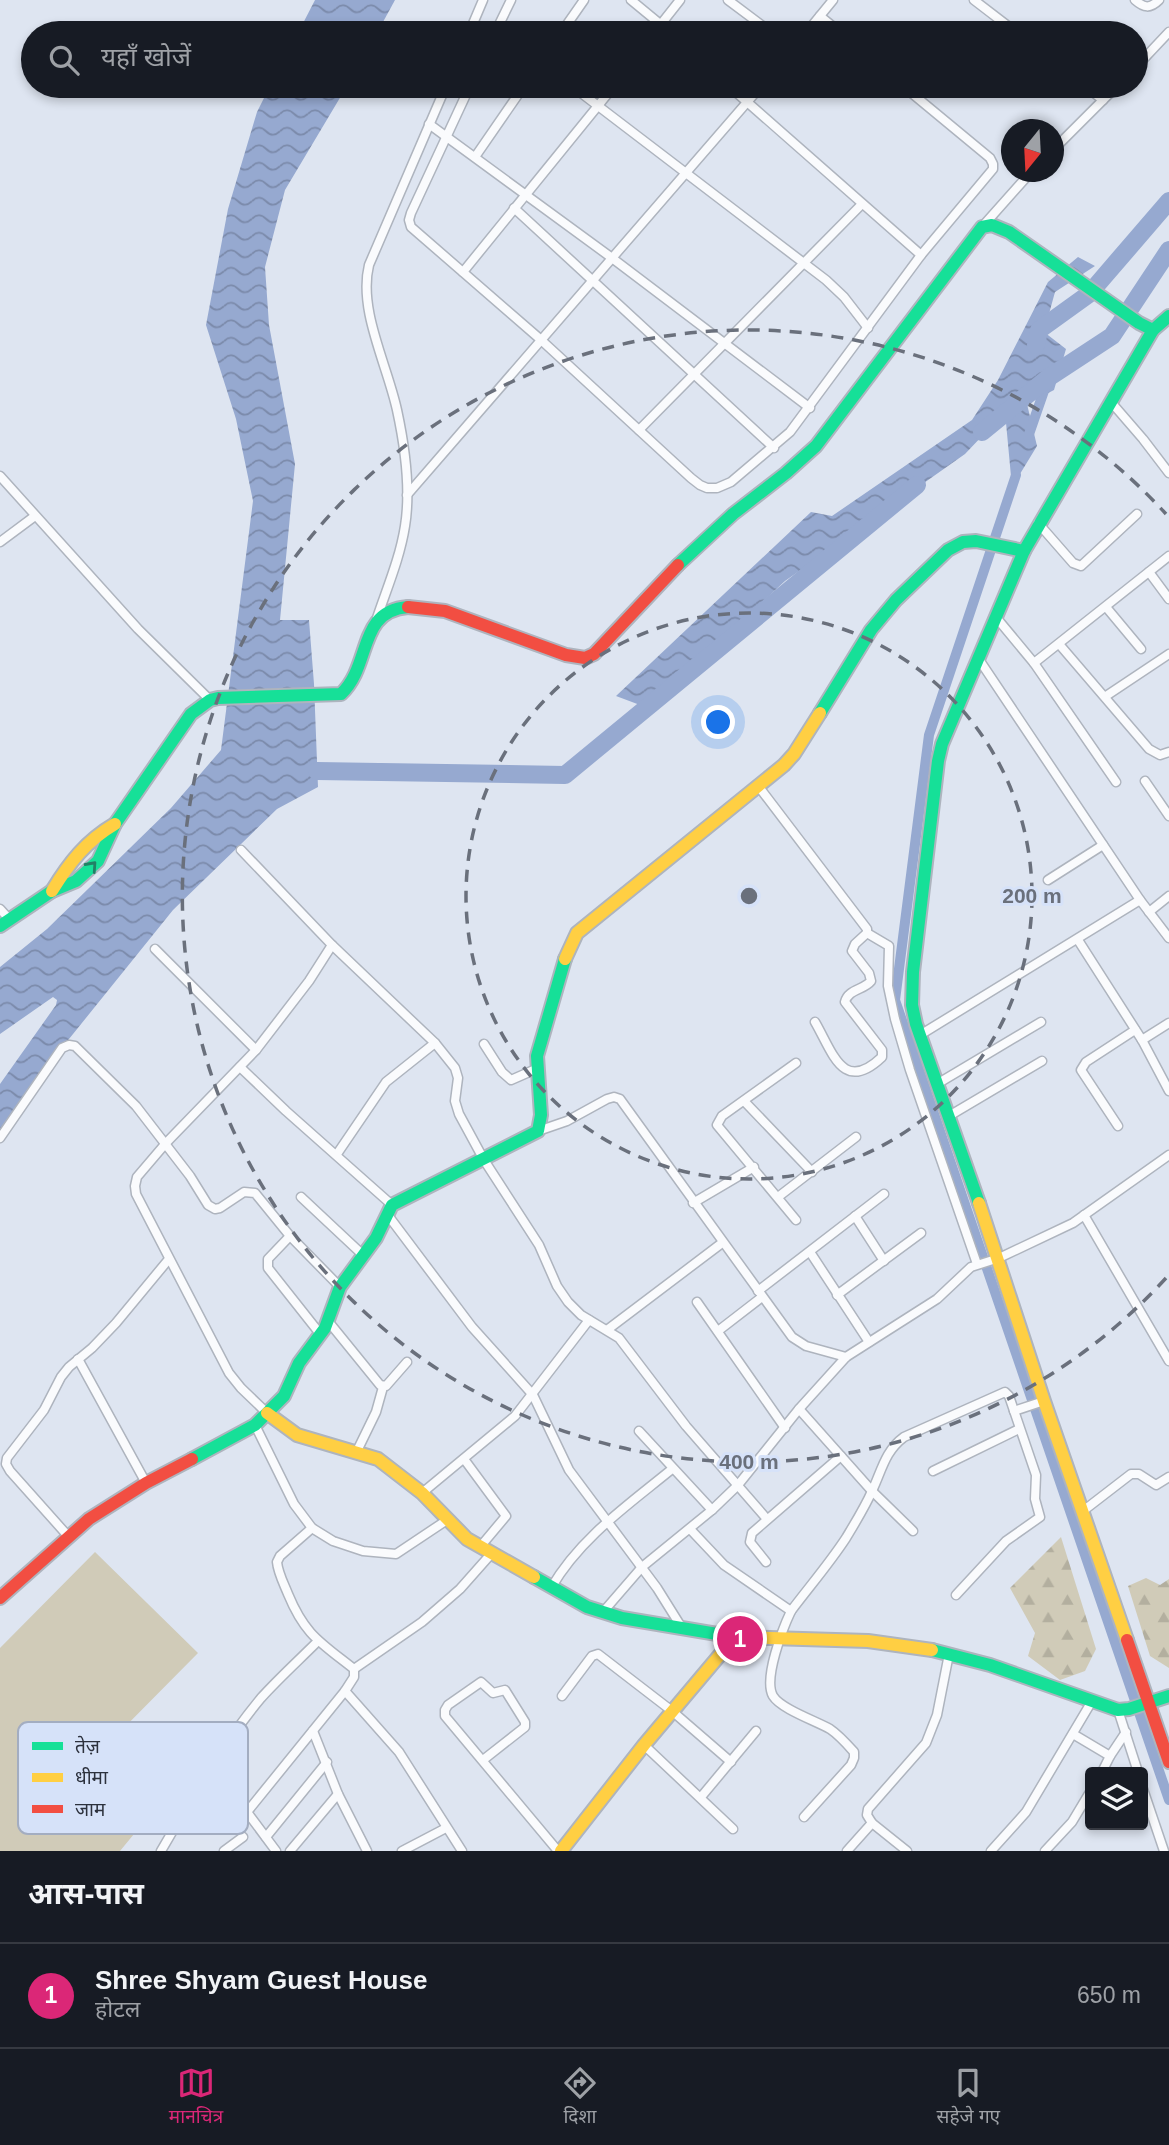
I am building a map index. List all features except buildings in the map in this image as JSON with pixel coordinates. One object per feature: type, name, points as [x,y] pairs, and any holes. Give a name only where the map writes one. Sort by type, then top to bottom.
[{"type":"street","points":[[474,21],[483,0]]},
{"type":"street","points":[[503,21],[511,0]]},
{"type":"street","points":[[569,21],[584,0]]},
{"type":"street","points":[[631,0],[657,21]]},
{"type":"street","points":[[663,21],[680,0]]},
{"type":"street","points":[[728,0],[756,21]]},
{"type":"street","points":[[816,21],[833,0]]},
{"type":"street","points":[[974,0],[1001,21]]},
{"type":"street","points":[[1135,0],[1145,7],[1151,7],[1159,0]]},
{"type":"street","points":[[820,16],[826,21]]},
{"type":"street","points":[[1148,54],[1169,32]]},
{"type":"street","points":[[0,909],[5,923],[52,891],[87,873],[98,861],[116,824],[191,714],[214,699],[341,694],[355,678],[402,541],[407,495],[396,407],[370,313],[365,281],[369,265],[441,98]]},
{"type":"street","points":[[464,98],[409,220],[415,231],[540,339],[700,485],[707,488],[717,488],[731,482],[790,432],[921,255],[993,169],[990,158],[918,98]]},
{"type":"street","points":[[475,157],[516,98]]},
{"type":"street","points":[[588,98],[806,263],[837,289],[868,328]]},
{"type":"street","points":[[463,272],[605,98]]},
{"type":"street","points":[[742,98],[921,255]]},
{"type":"street","points":[[407,495],[750,98]]},
{"type":"street","points":[[1064,139],[1103,100],[1100,98]]},
{"type":"street","points":[[429,124],[810,408]]},
{"type":"street","points":[[376,621],[389,610],[425,607],[445,611],[566,655],[585,658],[594,654],[642,601],[716,528],[789,473],[816,446],[982,227],[1022,182]]},
{"type":"street","points":[[639,430],[862,204]]},
{"type":"street","points":[[514,208],[774,448]]},
{"type":"street","points":[[982,227],[992,225],[1009,232],[1153,330]]},
{"type":"street","points":[[1169,316],[1153,330],[1038,523],[1018,550],[995,616],[942,744],[911,989],[920,1035],[997,1259],[1041,1402],[1083,1511],[1146,1704],[1169,1762]]},
{"type":"street","points":[[1111,402],[1169,473]]},
{"type":"street","points":[[0,476],[138,629],[214,699]]},
{"type":"street","points":[[1038,523],[1073,563],[1081,566],[1137,514]]},
{"type":"street","points":[[0,542],[35,516]]},
{"type":"street","points":[[538,1131],[542,1124],[536,1069],[540,1043],[569,950],[577,933],[759,787],[794,754],[871,630],[890,607],[948,550],[962,542],[990,543],[1018,550]]},
{"type":"street","points":[[1034,663],[1169,556]]},
{"type":"street","points":[[1149,572],[1169,599]]},
{"type":"street","points":[[1107,607],[1141,649]]},
{"type":"street","points":[[995,616],[1034,663],[1116,782]]},
{"type":"street","points":[[1059,643],[1149,749],[1160,755],[1169,752]]},
{"type":"street","points":[[1106,696],[1169,654]]},
{"type":"street","points":[[978,658],[1140,901],[1169,938]]},
{"type":"street","points":[[1145,781],[1168,814]]},
{"type":"street","points":[[759,787],[865,924],[867,933],[889,946],[888,986],[903,1045],[977,1264]]},
{"type":"street","points":[[52,891],[81,848],[96,834],[116,824]]},
{"type":"street","points":[[1048,880],[1103,845]]},
{"type":"street","points":[[241,850],[332,945],[435,1043],[457,1073],[457,1107],[484,1160],[539,1245],[557,1286],[568,1302],[589,1320],[619,1338],[657,1390],[766,1518]]},
{"type":"street","points":[[1149,912],[1169,896]]},
{"type":"street","points":[[920,1035],[1140,901]]},
{"type":"street","points":[[815,1022],[839,1063],[849,1072],[858,1073],[883,1057],[882,1050],[845,1002],[849,994],[871,981],[869,973],[852,951],[855,944],[867,933]]},
{"type":"street","points":[[1078,940],[1142,1040],[1169,1091]]},
{"type":"street","points":[[332,945],[309,981],[256,1050],[166,1143],[137,1177],[135,1186],[136,1195],[229,1373],[267,1413],[297,1435],[378,1459],[422,1493],[447,1520],[486,1551],[587,1607],[622,1618],[735,1637],[890,1643],[993,1665],[1123,1710],[1169,1696]]},
{"type":"street","points":[[155,948],[256,1050]]},
{"type":"street","points":[[937,1084],[1041,1022]]},
{"type":"street","points":[[1142,1040],[1169,1023]]},
{"type":"street","points":[[1118,1126],[1081,1070],[1086,1062],[1135,1030]]},
{"type":"street","points":[[337,1154],[386,1082],[435,1043]]},
{"type":"street","points":[[0,1138],[62,1048],[69,1045],[80,1050],[136,1106],[212,1208],[220,1208],[244,1192],[255,1194],[290,1236],[340,1287]]},
{"type":"street","points":[[484,1045],[502,1072],[511,1080],[536,1069]]},
{"type":"street","points":[[949,1116],[1042,1061]]},
{"type":"street","points":[[796,1063],[722,1116],[717,1125],[796,1220]]},
{"type":"street","points":[[240,1067],[337,1154],[389,1209],[472,1327],[533,1395],[569,1470],[642,1567],[682,1628]]},
{"type":"street","points":[[0,1598],[89,1519],[146,1483],[255,1425],[284,1396],[299,1363],[321,1335],[340,1287],[376,1238],[389,1209],[398,1200],[614,1097],[620,1099],[722,1243],[798,1342],[846,1357]]},
{"type":"street","points":[[744,1101],[812,1172]]},
{"type":"street","points":[[778,1197],[856,1137]]},
{"type":"street","points":[[603,1612],[642,1567],[690,1529],[738,1485],[799,1409],[846,1357],[928,1305],[967,1270],[1060,1230],[1169,1155]]},
{"type":"street","points":[[694,1203],[754,1167]]},
{"type":"street","points":[[718,1331],[810,1252],[884,1194]]},
{"type":"street","points":[[301,1197],[364,1256]]},
{"type":"street","points":[[1084,1215],[1169,1361]]},
{"type":"street","points":[[855,1216],[884,1261]]},
{"type":"street","points":[[837,1295],[921,1233]]},
{"type":"street","points":[[290,1236],[268,1259],[268,1268],[321,1335]]},
{"type":"street","points":[[607,1330],[722,1243]]},
{"type":"street","points":[[810,1252],[869,1342]]},
{"type":"street","points":[[68,1536],[10,1471],[6,1464],[7,1458],[44,1410],[61,1377],[116,1323],[169,1259]]},
{"type":"street","points":[[697,1302],[785,1428]]},
{"type":"street","points":[[422,1493],[515,1416],[589,1320]]},
{"type":"street","points":[[328,1321],[383,1387]]},
{"type":"street","points":[[78,1359],[146,1483]]},
{"type":"street","points":[[357,1451],[376,1412],[383,1387],[407,1362]]},
{"type":"street","points":[[804,1817],[851,1765],[854,1752],[833,1731],[783,1705],[773,1696],[770,1685],[781,1638],[791,1611],[832,1559],[872,1491],[893,1445],[904,1437],[1001,1392],[1008,1394],[1036,1475],[1035,1499],[1040,1517],[1006,1541],[956,1595]]},
{"type":"street","points":[[1014,1411],[1041,1402]]},
{"type":"street","points":[[799,1409],[872,1491],[913,1531]]},
{"type":"street","points":[[255,1425],[294,1504],[312,1528],[333,1541],[363,1551],[396,1554],[447,1520]]},
{"type":"street","points":[[933,1471],[1019,1429]]},
{"type":"street","points":[[639,1431],[712,1510]]},
{"type":"street","points":[[766,1562],[750,1542],[750,1537],[766,1518],[841,1456]]},
{"type":"street","points":[[354,1669],[422,1622],[460,1589],[506,1516],[464,1459]]},
{"type":"street","points":[[551,1588],[572,1556],[607,1522],[672,1469]]},
{"type":"street","points":[[1083,1511],[1132,1474],[1156,1485],[1169,1477]]},
{"type":"street","points":[[312,1528],[280,1556],[277,1562],[303,1626],[354,1669]]},
{"type":"street","points":[[690,1529],[724,1565],[791,1611]]},
{"type":"street","points":[[484,1760],[525,1727],[505,1690],[493,1693],[481,1682],[447,1705],[445,1716],[559,1851],[735,1637]]},
{"type":"street","points":[[244,1722],[262,1698],[318,1641]]},
{"type":"street","points":[[562,1696],[592,1656],[598,1654],[672,1711],[731,1762]]},
{"type":"street","points":[[907,1851],[872,1823],[867,1815],[868,1810],[917,1756],[932,1730],[949,1654]]},
{"type":"street","points":[[248,1811],[345,1691],[354,1677],[354,1669]]},
{"type":"street","points":[[345,1691],[399,1752],[462,1851]]},
{"type":"street","points":[[991,1851],[1026,1812],[1092,1701]]},
{"type":"street","points":[[1123,1710],[1126,1732],[1136,1767]]},
{"type":"street","points":[[313,1731],[338,1794],[367,1851]]},
{"type":"street","points":[[701,1797],[756,1731]]},
{"type":"street","points":[[1104,1767],[1126,1732]]},
{"type":"street","points":[[1073,1734],[1110,1756]]},
{"type":"street","points":[[644,1745],[733,1829]]},
{"type":"street","points":[[266,1837],[327,1762]]},
{"type":"street","points":[[290,1851],[338,1794]]},
{"type":"street","points":[[1045,1851],[1072,1822],[1085,1801]]},
{"type":"street","points":[[1148,1804],[1163,1848],[1153,1851]]},
{"type":"street","points":[[248,1813],[276,1851]]},
{"type":"street","points":[[848,1851],[872,1823]]},
{"type":"street","points":[[402,1851],[446,1828]]},
{"type":"street","points":[[161,1851],[171,1834]]},
{"type":"street","points":[[224,1851],[243,1837]]},
{"type":"green space","points":[[1061,1537],[1096,1649],[1085,1671],[1060,1680],[1028,1656],[1035,1633],[1010,1588]]},
{"type":"green space","points":[[95,1552],[198,1653],[130,1722],[18,1722],[18,1834],[134,1834],[120,1851],[0,1851],[0,1648]]},
{"type":"green space","points":[[1146,1578],[1160,1585],[1169,1579],[1169,1668],[1150,1656],[1128,1586]]},
{"type":"water","points":[[315,0],[395,0],[384,21],[304,21]]},
{"type":"water","points":[[264,98],[340,98],[285,190],[265,267],[269,325],[295,464],[280,620],[309,620],[318,787],[277,809],[173,910],[69,1039],[0,1134],[0,1084],[57,1000],[53,997],[0,1034],[0,967],[47,929],[171,808],[221,750],[253,501],[236,419],[206,325],[228,209],[257,112]]},
{"type":"water","points":[[1078,257],[1095,266],[1055,292],[1044,332],[1066,349],[1054,390],[1027,404],[1037,446],[1012,487],[1005,412],[965,454],[785,581],[648,708],[616,696],[811,512],[832,516],[972,420],[998,380],[1048,282]]},
{"type":"waterway","points":[[1036,345],[1039,330],[1089,294],[1169,201]]},
{"type":"waterway","points":[[982,432],[1048,378],[1112,336],[1169,250]]},
{"type":"waterway","points":[[1028,437],[1046,385]]},
{"type":"waterway","points":[[1016,475],[929,735],[895,1000],[1169,1800]]},
{"type":"waterway","points":[[317,771],[565,775],[917,485]]},
{"type":"traffic: fast","points":[[678,565],[733,514],[816,446],[982,227],[992,225],[1009,232],[1153,330]]},
{"type":"traffic: fast","points":[[820,713],[871,630],[896,600],[948,550],[963,542],[976,541],[1024,551],[1153,330],[1169,316]]},
{"type":"traffic: fast","points":[[979,1203],[916,1024],[912,1005],[913,972],[942,744],[1024,551]]},
{"type":"traffic: fast","points":[[0,926],[52,891],[76,881],[98,861],[115,824],[191,714],[210,700],[218,698],[341,694],[351,682],[367,641],[380,618],[392,611],[408,607]]},
{"type":"traffic: fast","points":[[192,1459],[255,1425],[284,1396],[299,1363],[325,1328],[340,1287],[376,1238],[392,1205],[538,1131],[541,1115],[537,1056],[565,959]]},
{"type":"traffic: fast","points":[[534,1577],[587,1607],[622,1618],[735,1637]]},
{"type":"traffic: fast","points":[[932,1650],[990,1665],[1118,1710],[1169,1696]]},
{"type":"traffic: slow","points":[[565,959],[577,933],[784,765],[820,713]]},
{"type":"traffic: slow","points":[[52,891],[79,853],[115,824]]},
{"type":"traffic: slow","points":[[979,1203],[1127,1640]]},
{"type":"traffic: slow","points":[[267,1413],[297,1435],[378,1459],[422,1493],[467,1539],[534,1577]]},
{"type":"traffic: slow","points":[[561,1851],[644,1745],[735,1637],[868,1641],[932,1650]]},
{"type":"traffic: jam","points":[[408,607],[445,611],[566,655],[585,658],[594,654],[678,565]]},
{"type":"traffic: jam","points":[[0,1598],[89,1519],[146,1483],[192,1459]]},
{"type":"traffic: jam","points":[[1127,1640],[1169,1762]]},
{"type":"place","name":"Shree Shyam Guest House","points":[[740,1639]]}]
